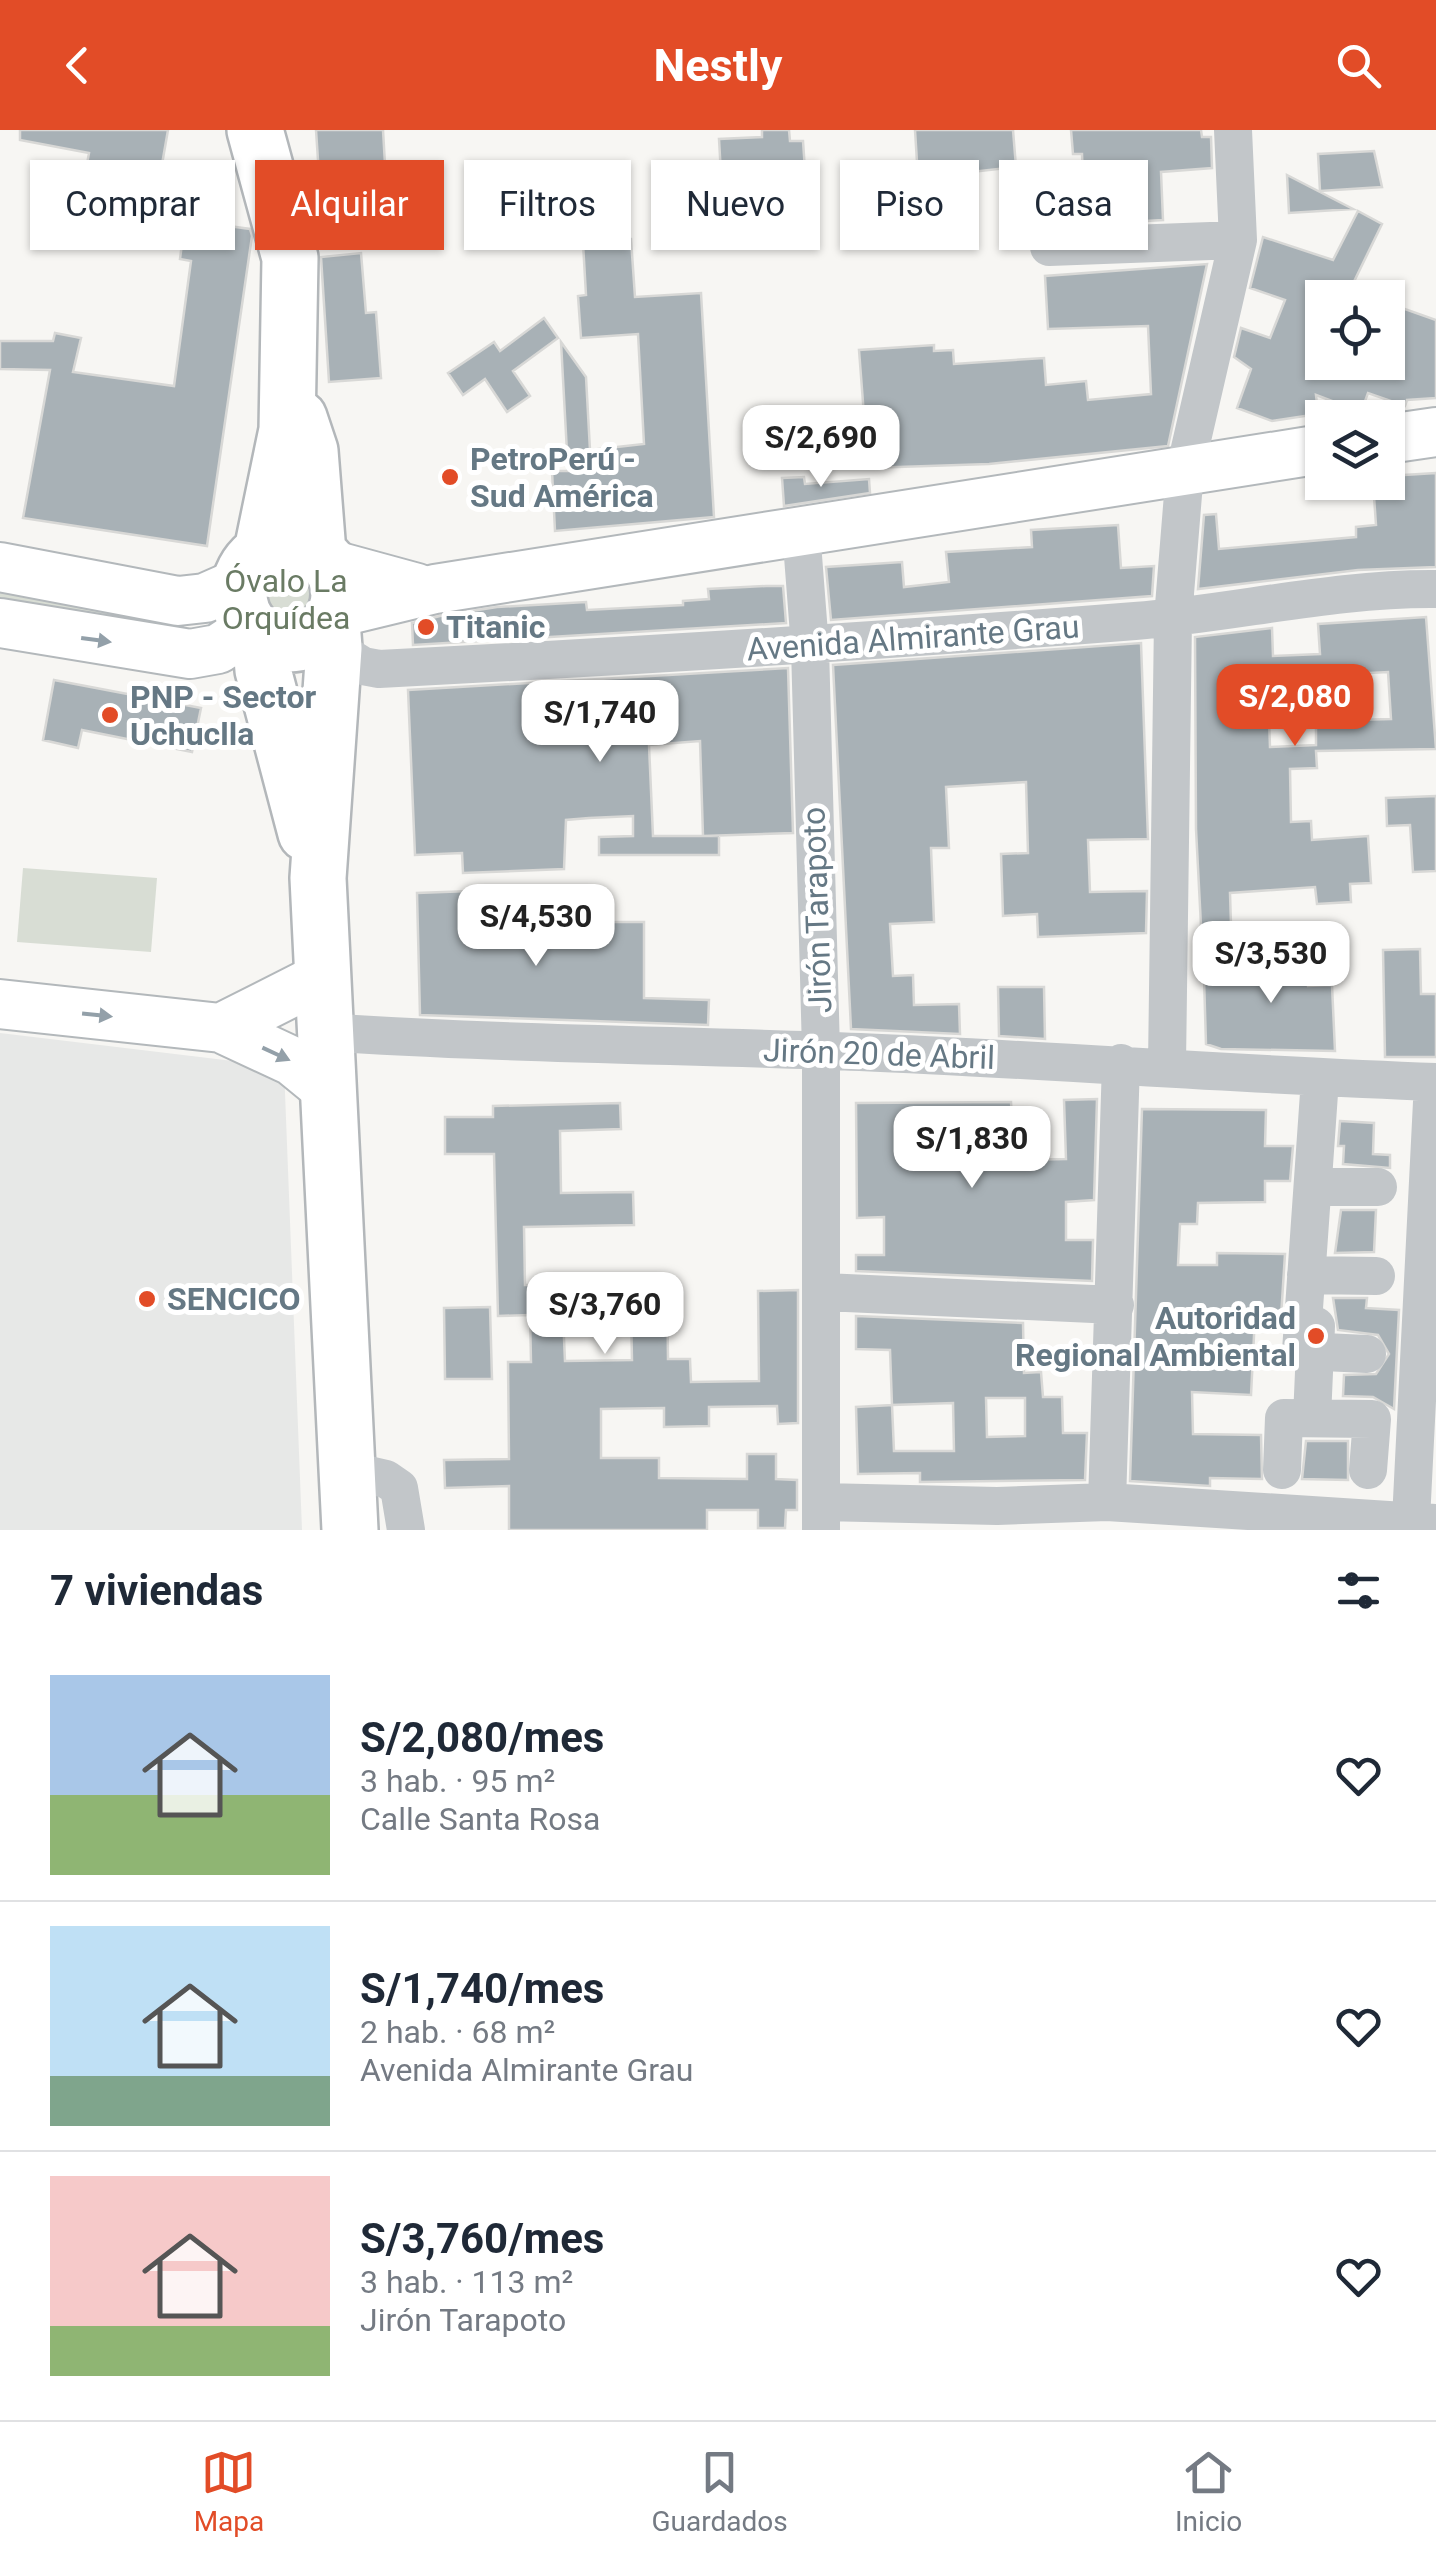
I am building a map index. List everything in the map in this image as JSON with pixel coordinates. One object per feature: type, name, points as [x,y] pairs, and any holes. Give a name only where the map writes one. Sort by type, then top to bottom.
[{"type":"highway","points":[[256,130],[290,258],[287,430],[253,599],[264,670],[318,878]]},
{"type":"highway","points":[[289,388],[310,450],[330,600],[318,878],[320,978],[350,1530]]},
{"type":"highway","points":[[280,544],[300,544],[330,600],[321,633],[291,645],[253,599],[280,544]]},
{"type":"main road","points":[[1405,437],[1436,432]]},
{"type":"main road","points":[[330,600],[436,588],[1305,452]]},
{"type":"main road","points":[[0,567],[178,601],[253,599]]},
{"type":"main road","points":[[0,623],[190,654],[218,648],[253,599]]},
{"type":"main road","points":[[221,1028],[320,978]]},
{"type":"main road","points":[[0,1004],[221,1028],[292,1061],[325,1088]]},
{"type":"street","points":[[1167,1066],[1174,618],[1185,470],[1238,240],[1237,134]]},
{"type":"street","points":[[1148,243],[1238,240]]},
{"type":"street","name":"Jirón Tarapoto","points":[[802,530],[810,646],[821,1051],[821,1516]]},
{"type":"street","name":"Avenida Almirante Grau","points":[[330,600],[362,666],[379,669],[810,646],[1174,618],[1326,597],[1436,588]]},
{"type":"street","name":"Jirón 20 de Abril","points":[[322,1032],[465,1042],[1121,1063],[1320,1079],[1435,1082]]},
{"type":"street","points":[[1107,1502],[1121,1063]]},
{"type":"street","points":[[1312,1418],[1308,1352],[1320,1079]]},
{"type":"street","points":[[821,1516],[997,1518],[1107,1502],[1223,1519],[1423,1521],[1435,1082]]},
{"type":"street","points":[[1318,1187],[1327,1140],[1334,1140]]},
{"type":"street","points":[[1318,1187],[1378,1187]]},
{"type":"street","points":[[1312,1275],[1376,1276]]},
{"type":"street","points":[[824,1292],[1114,1305]]},
{"type":"street","points":[[1308,1352],[1367,1354]]},
{"type":"street","points":[[1282,1470],[1284,1418],[1312,1418],[1372,1419],[1368,1470]]},
{"type":"street","points":[[347,1470],[386,1479],[399,1488],[406,1530]]},
{"type":"shaded area","name":"SENCICO","points":[[0,1033],[284,1067],[302,1530],[0,1530]]},
{"type":"green space","name":"Óvalo La Orquídea","points":[[287,562],[313,573],[324,599],[313,625],[287,636],[261,625],[250,599],[261,573]]},
{"type":"green space","points":[[0,580],[173,617],[179,633],[0,597]]},
{"type":"green space","points":[[23,868],[157,878],[151,952],[17,942]]},
{"type":"building","points":[[20,130],[168,130],[163,160],[88,160],[89,153],[20,140]]},
{"type":"building","points":[[316,130],[383,130],[385,160],[318,160]]},
{"type":"building","points":[[762,130],[789,130],[790,141],[803,141],[804,160],[720,160],[719,139],[762,137]]},
{"type":"building","points":[[915,130],[1013,130],[1015,160],[999,160],[999,169],[979,171],[979,160],[917,160]]},
{"type":"building","points":[[1071,130],[1201,130],[1202,137],[1211,137],[1212,168],[1161,172],[1163,220],[1148,221],[1148,160],[1082,160],[1082,154],[1073,154]]},
{"type":"building","points":[[1374,151],[1382,187],[1320,191],[1318,154]]},
{"type":"building","points":[[1287,175],[1353,209],[1289,213]]},
{"type":"building","points":[[1358,211],[1382,224],[1355,280],[1305,280],[1305,380],[1405,380],[1405,309],[1436,320],[1436,398],[1407,400],[1405,406],[1405,400],[1388,400],[1368,393],[1365,400],[1329,400],[1316,395],[1317,400],[1305,400],[1305,416],[1272,421],[1237,408],[1251,369],[1234,357],[1241,328],[1270,338],[1285,300],[1250,288],[1263,237],[1333,260]]},
{"type":"building","points":[[235,227],[250,229],[207,546],[23,518],[50,370],[0,369],[0,341],[53,341],[55,333],[81,338],[73,372],[174,386],[191,261],[180,259],[181,250],[235,250]]},
{"type":"building","points":[[631,239],[635,297],[701,293],[714,517],[555,531],[552,471],[568,471],[561,342],[586,377],[590,450],[644,444],[638,334],[581,338],[578,296],[586,295],[583,250],[631,250]]},
{"type":"building","points":[[361,253],[366,313],[376,312],[381,378],[329,382],[321,257]]},
{"type":"building","points":[[1207,264],[1168,446],[989,464],[868,468],[859,350],[934,345],[934,351],[953,350],[954,364],[1044,358],[1046,385],[1086,381],[1088,400],[1151,394],[1148,326],[1048,329],[1045,276]]},
{"type":"building","points":[[544,318],[558,338],[513,371],[530,396],[507,412],[485,379],[463,395],[448,373],[494,342],[500,351]]},
{"type":"building","points":[[1436,473],[1436,567],[1358,570],[1198,589],[1204,515],[1216,514],[1219,549],[1356,537],[1356,527],[1376,525],[1374,500],[1405,500],[1405,475]]},
{"type":"building","points":[[804,477],[805,484],[869,479],[870,493],[784,506],[782,478]]},
{"type":"building","points":[[1118,525],[1121,568],[1154,566],[1152,596],[831,620],[826,567],[902,562],[904,587],[949,582],[946,552],[1032,547],[1031,530]]},
{"type":"building","points":[[783,586],[786,623],[413,645],[412,623],[440,616],[497,607],[586,602],[587,610],[683,605],[683,601],[709,599],[708,589]]},
{"type":"building","points":[[1426,617],[1436,749],[1316,751],[1317,768],[1290,769],[1291,822],[1311,821],[1312,840],[1368,836],[1371,883],[1350,884],[1351,902],[1317,904],[1315,887],[1230,893],[1231,925],[1201,926],[1195,637],[1272,628],[1273,656],[1320,654],[1318,624]],"holes":[[[1388,672],[1391,719],[1316,721],[1316,745],[1270,747],[1268,690],[1311,689],[1311,676]]]},
{"type":"building","points":[[1141,643],[1148,839],[1088,840],[1090,892],[1147,891],[1146,933],[1038,937],[1037,914],[1003,916],[1001,854],[1028,853],[1026,782],[946,787],[949,848],[931,848],[934,922],[890,924],[893,976],[913,975],[914,1005],[959,1004],[960,1034],[851,1029],[833,665]]},
{"type":"building","points":[[788,668],[793,833],[703,836],[719,836],[719,855],[599,855],[599,837],[633,836],[633,816],[566,820],[564,869],[463,873],[462,853],[415,855],[408,690]],"holes":[[[700,741],[703,836],[653,836],[649,745]]]},
{"type":"building","points":[[54,680],[201,708],[192,752],[82,730],[78,748],[43,740]]},
{"type":"building","points":[[1436,796],[1436,871],[1413,872],[1410,825],[1387,826],[1386,798]]},
{"type":"building","points":[[470,891],[472,922],[644,922],[644,998],[709,1000],[708,1025],[420,1015],[417,893]]},
{"type":"building","points":[[1301,936],[1308,986],[1332,985],[1335,1051],[1221,1049],[1206,1044],[1204,978],[1252,977],[1251,963],[1269,962],[1268,938]]},
{"type":"building","points":[[1420,949],[1421,994],[1436,994],[1436,1057],[1385,1057],[1383,950]]},
{"type":"building","points":[[998,987],[1044,987],[1045,1039],[999,1036]]},
{"type":"building","points":[[1097,1099],[1094,1200],[1066,1202],[1066,1240],[1093,1240],[1092,1281],[856,1271],[856,1255],[884,1255],[884,1217],[857,1218],[856,1103],[1011,1102],[1012,1119],[1020,1119],[1021,1160],[1066,1159],[1064,1100]]},
{"type":"building","points":[[620,1103],[621,1129],[560,1131],[561,1193],[633,1192],[634,1225],[524,1227],[525,1285],[667,1283],[668,1359],[690,1359],[691,1382],[759,1381],[758,1291],[798,1290],[798,1423],[778,1424],[777,1406],[709,1407],[709,1426],[664,1427],[664,1408],[601,1409],[601,1458],[659,1458],[659,1478],[747,1479],[747,1454],[776,1454],[776,1479],[797,1480],[797,1510],[786,1510],[785,1528],[758,1528],[758,1510],[707,1510],[707,1530],[509,1530],[509,1486],[445,1488],[444,1460],[509,1459],[508,1362],[531,1362],[530,1315],[498,1316],[494,1154],[445,1154],[445,1117],[493,1117],[493,1106]],"holes":[[[631,1313],[632,1360],[565,1361],[563,1315]]]},
{"type":"building","points":[[1142,1109],[1266,1110],[1265,1146],[1293,1146],[1290,1181],[1265,1181],[1265,1202],[1198,1203],[1197,1224],[1180,1224],[1178,1265],[1217,1265],[1217,1253],[1285,1254],[1281,1317],[1255,1316],[1251,1395],[1192,1392],[1193,1434],[1261,1435],[1262,1479],[1210,1478],[1210,1486],[1130,1481]]},
{"type":"building","points":[[1340,1121],[1374,1123],[1373,1154],[1390,1155],[1390,1168],[1343,1164],[1344,1146],[1338,1146]]},
{"type":"building","points":[[1341,1210],[1376,1210],[1374,1252],[1335,1253]]},
{"type":"building","points":[[1333,1298],[1367,1298],[1366,1308],[1399,1310],[1394,1409],[1373,1397],[1343,1396],[1344,1375],[1376,1374],[1389,1354],[1378,1335],[1338,1330]]},
{"type":"building","points":[[490,1307],[492,1379],[445,1379],[444,1308]]},
{"type":"building","points":[[856,1316],[1023,1323],[1024,1373],[1041,1372],[1043,1397],[1062,1397],[1063,1433],[1087,1433],[1085,1480],[920,1482],[920,1473],[858,1474],[856,1407],[892,1405],[890,1350],[856,1349]],"holes":[[[986,1398],[1025,1398],[1025,1436],[987,1437]],[[953,1403],[954,1451],[894,1451],[892,1405]]]},
{"type":"building","points":[[1306,1441],[1348,1441],[1348,1480],[1302,1479]]},
{"type":"place","name":"PetroPerú - Sud América","points":[[450,477]]},
{"type":"place","name":"Titanic","points":[[426,627]]},
{"type":"place","name":"PNP - Sector Uchuclla","points":[[110,715]]},
{"type":"place","name":"SENCICO","points":[[147,1299]]},
{"type":"place","name":"Autoridad Regional Ambiental","points":[[1316,1336]]}]
